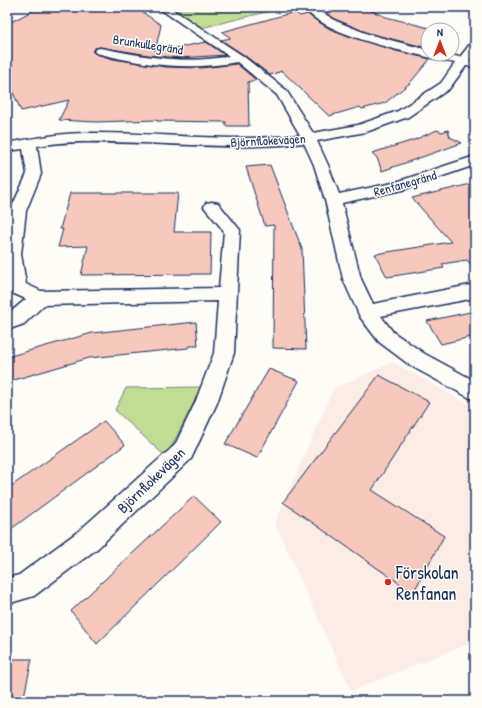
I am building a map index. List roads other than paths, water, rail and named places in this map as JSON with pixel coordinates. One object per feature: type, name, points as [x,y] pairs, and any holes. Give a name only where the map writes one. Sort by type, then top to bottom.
[{"type":"street","name":"Brunkullegränd","points":[[162,7],[239,58],[282,93],[310,138]]},
{"type":"street","points":[[308,7],[316,15],[338,26],[391,45],[420,52]]},
{"type":"street","name":"Björnflokevägen","points":[[7,147],[53,139],[88,137],[246,143],[310,138],[361,129],[403,114],[445,86],[469,63],[475,45]]},
{"type":"street","name":"Brunkullegränd","points":[[100,51],[164,63],[193,64],[221,62],[239,58]]},
{"type":"street","points":[[310,138],[322,165],[333,200],[352,279],[367,312],[386,336],[418,360],[475,391]]},
{"type":"street","points":[[29,143],[34,174],[13,211],[12,254],[18,288],[39,298],[227,294]]},
{"type":"street","name":"Renfanegränd","points":[[333,200],[397,187],[475,160]]},
{"type":"street","name":"Björnflokevägen","points":[[7,591],[25,587],[89,539],[183,452],[206,403],[224,353],[232,230],[212,207]]},
{"type":"street","points":[[367,312],[475,291]]},
{"type":"street","points":[[7,323],[16,319],[39,298]]},
{"type":"place","name":"Förskolan Renfanan","points":[[388,582]]}]
